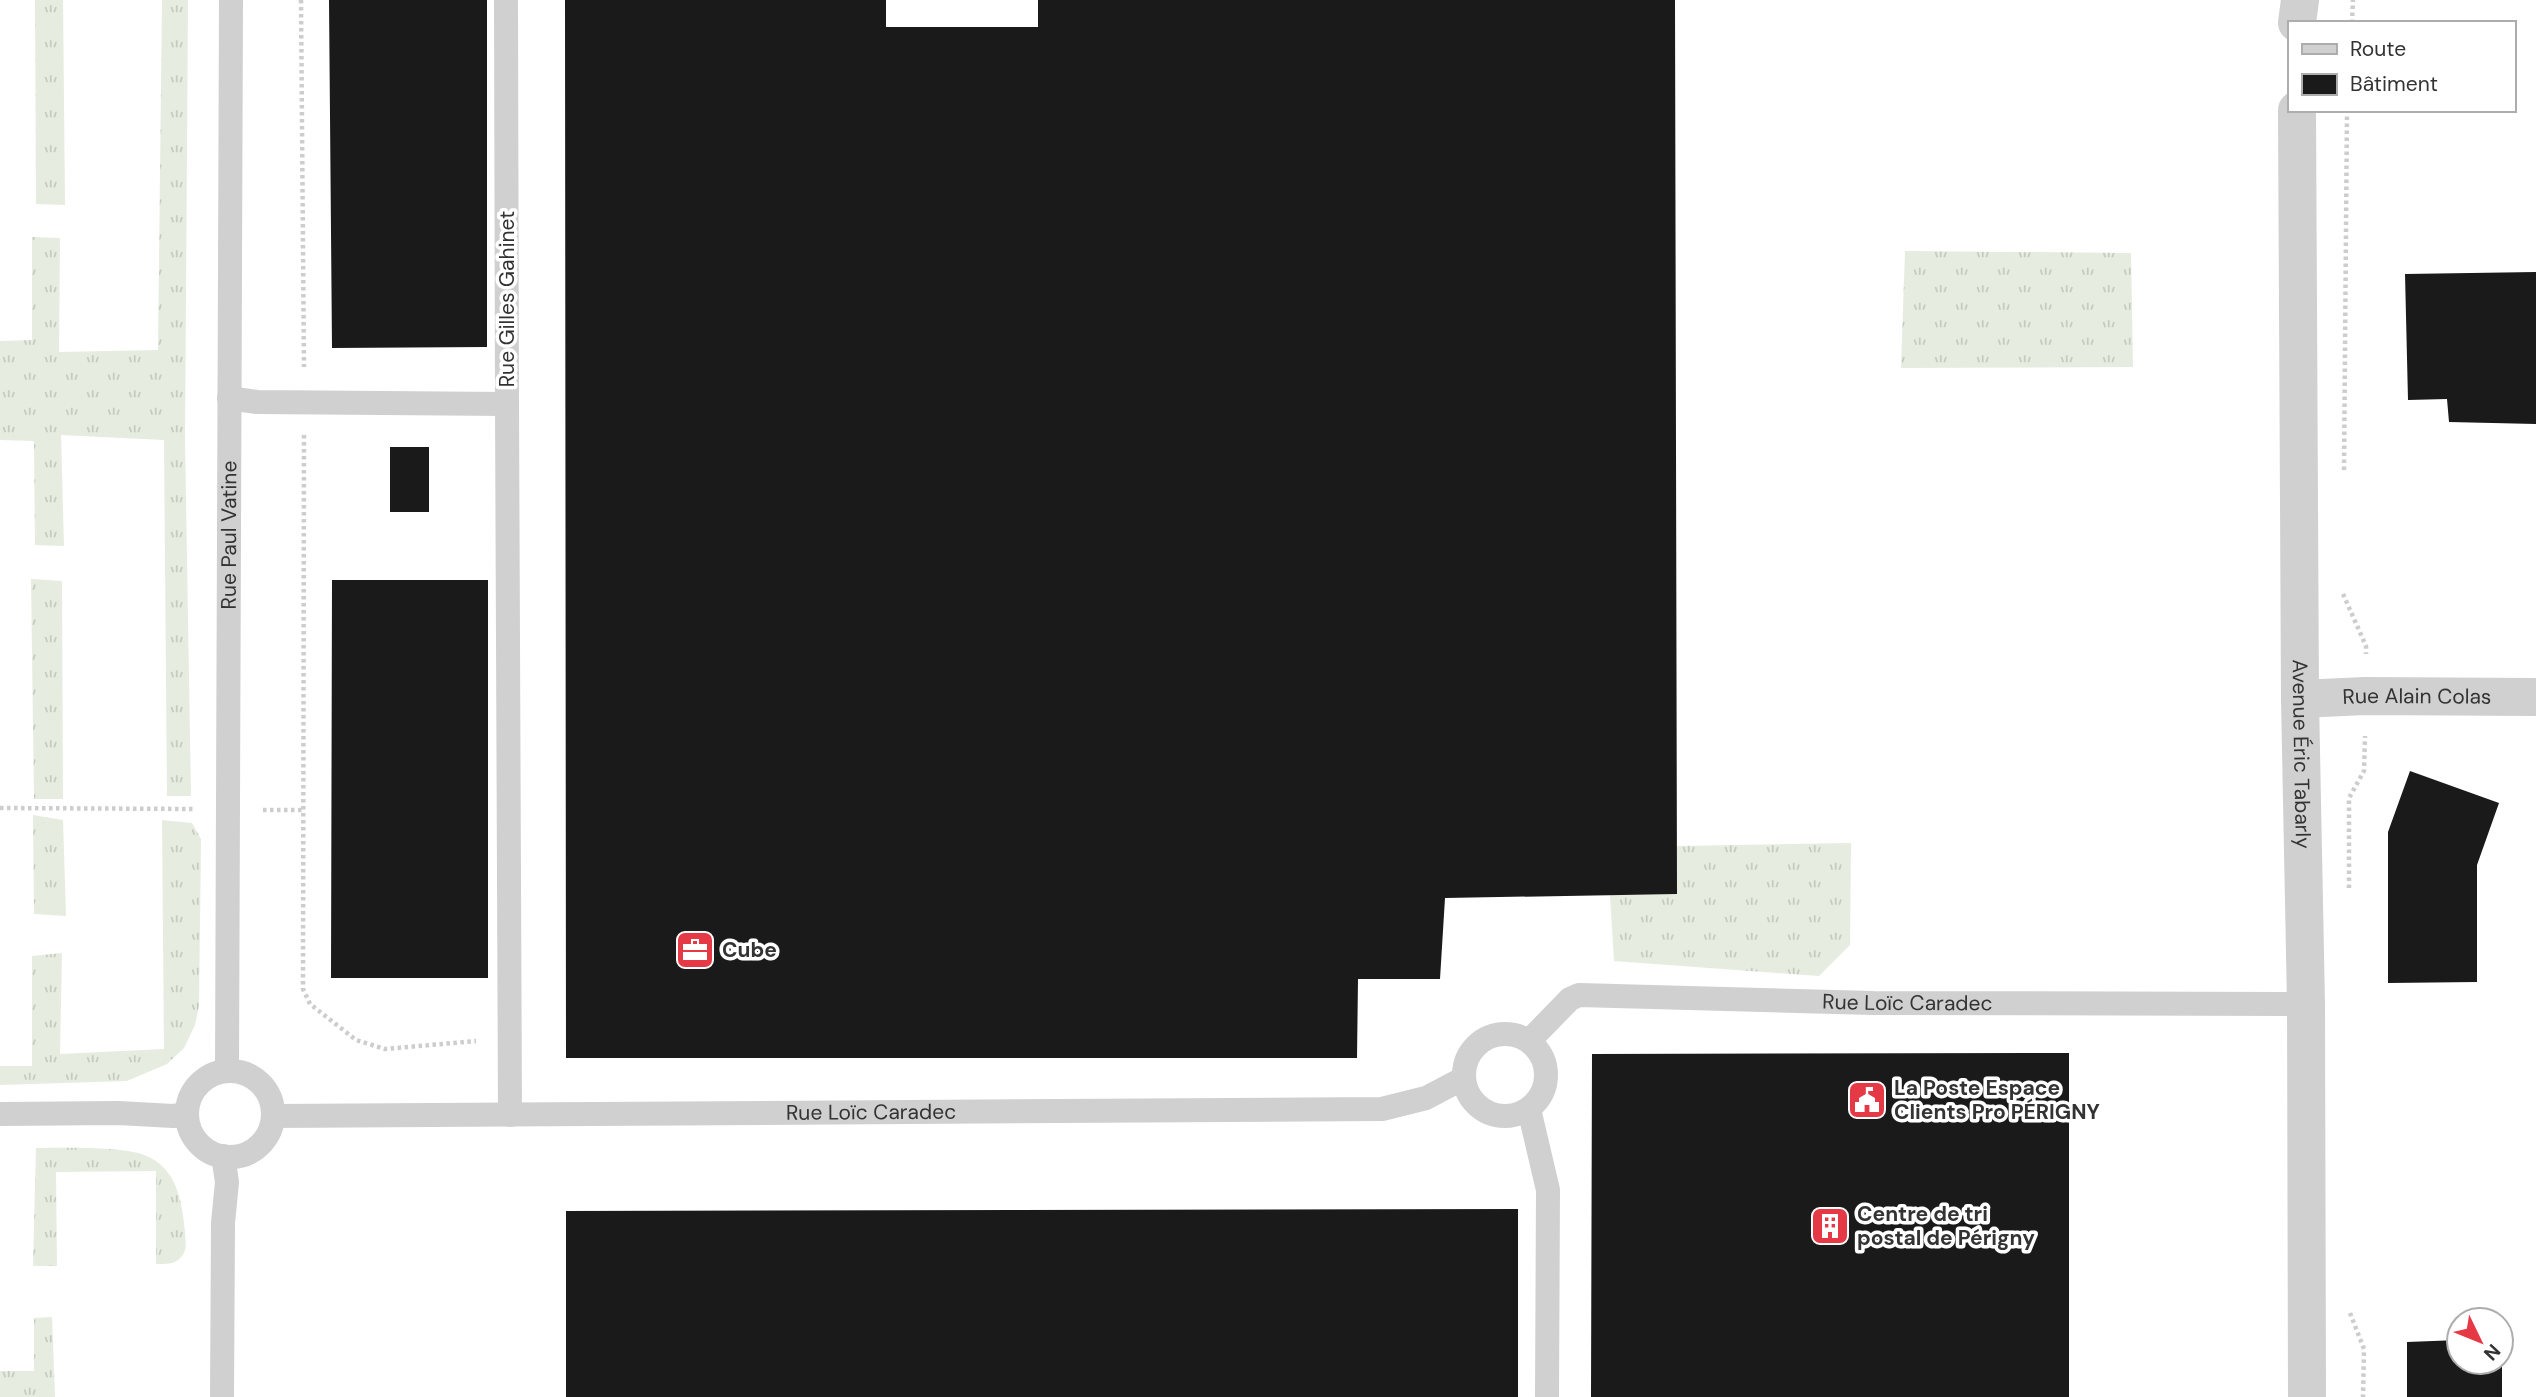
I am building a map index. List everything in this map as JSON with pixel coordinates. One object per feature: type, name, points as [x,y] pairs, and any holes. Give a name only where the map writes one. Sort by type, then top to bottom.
[{"type":"street","points":[[2297,21],[2300,0]]},
{"type":"street","name":"Avenue Éric Tabarly","points":[[2297,112],[2307,1397]]},
{"type":"street","name":"Rue Alain Colas","points":[[2300,699],[2365,696],[2536,697]]},
{"type":"lane","name":"Rue Paul Vatine","points":[[227,1071],[232,0]]},
{"type":"lane","name":"Rue Gilles Gahinet","points":[[229,398],[257,402],[507,404],[506,0]]},
{"type":"lane","points":[[507,404],[510,1115]]},
{"type":"lane","name":"Rue Loïc Caradec","points":[[1529,1041],[1570,999],[1579,995],[1873,1003],[2306,1003]]},
{"type":"lane","points":[[1517,1035],[1529,1041],[1545,1061],[1545,1088],[1539,1100],[1529,1110],[1518,1115],[1505,1117],[1482,1110],[1466,1091],[1465,1065],[1471,1052],[1490,1036],[1517,1035]]},
{"type":"lane","points":[[227,1071],[255,1079],[272,1102],[274,1116],[271,1131],[262,1143],[251,1152],[237,1157],[211,1153],[201,1146],[189,1126],[187,1114],[189,1101],[204,1080],[227,1071]]},
{"type":"lane","name":"Rue Loïc Caradec","points":[[274,1116],[1382,1109],[1426,1098],[1464,1078]]},
{"type":"lane","points":[[1529,1110],[1548,1190],[1548,1397]]},
{"type":"lane","points":[[0,1114],[187,1114]]},
{"type":"lane","points":[[222,1397],[223,1223],[227,1182],[223,1156]]},
{"type":"path","points":[[301,0],[304,402],[303,989],[310,1004],[356,1040],[385,1049],[509,1038]]},
{"type":"path","points":[[2352,21],[2353,0]]},
{"type":"path","points":[[2344,483],[2347,112]]},
{"type":"path","points":[[2343,593],[2366,646],[2364,771],[2349,799],[2349,895]]},
{"type":"path","points":[[0,808],[303,810]]},
{"type":"path","points":[[2348,1307],[2364,1349],[2363,1397]]},
{"type":"green space","points":[[35,0],[63,0],[65,205],[36,204]]},
{"type":"green space","points":[[162,0],[188,0],[185,440],[191,796],[167,796],[164,440],[61,435],[64,546],[35,545],[34,441],[0,440],[0,341],[32,340],[32,237],[60,238],[59,352],[158,350]]},
{"type":"green space","points":[[1905,251],[2131,253],[2133,367],[1901,368]]},
{"type":"green space","points":[[31,579],[62,581],[63,799],[34,799]]},
{"type":"green space","points":[[33,815],[63,820],[66,916],[34,914]]},
{"type":"green space","points":[[162,820],[192,823],[201,839],[199,1006],[195,1025],[184,1048],[167,1064],[127,1081],[0,1085],[0,1066],[32,1066],[32,956],[62,953],[60,1054],[164,1049]]},
{"type":"green space","points":[[1851,843],[1850,945],[1819,976],[1614,961],[1610,895],[1677,894],[1677,846]]},
{"type":"green space","points":[[36,1148],[121,1150],[155,1160],[171,1176],[182,1209],[186,1245],[179,1260],[156,1264],[156,1171],[56,1172],[57,1266],[33,1266]]},
{"type":"green space","points":[[52,1317],[55,1397],[0,1397],[0,1371],[34,1371],[34,1318]]},
{"type":"building","points":[[329,0],[487,0],[487,347],[332,348]]},
{"type":"building","points":[[565,0],[886,0],[886,27],[1038,27],[1038,0],[1675,0],[1677,894],[1445,898],[1440,979],[1358,979],[1357,1058],[566,1058]]},
{"type":"building","points":[[2536,272],[2536,424],[2449,422],[2447,399],[2408,400],[2405,274]]},
{"type":"building","points":[[390,447],[429,447],[429,512],[390,512]]},
{"type":"building","points":[[332,580],[488,580],[488,978],[331,978]]},
{"type":"building","points":[[2410,771],[2499,803],[2477,865],[2477,982],[2388,983],[2388,832]]},
{"type":"building","name":"Centre de tri postal de Périgny","points":[[2069,1053],[2069,1397],[1591,1397],[1592,1054]]},
{"type":"building","points":[[1518,1209],[1518,1397],[566,1397],[566,1211]]},
{"type":"building","points":[[2445,1341],[2445,1376],[2502,1376],[2502,1397],[2407,1397],[2407,1342]]},
{"type":"place","name":"Cube","points":[[695,950]]},
{"type":"place","name":"La Poste Espace Clients Pro PÉRIGNY","points":[[1867,1100]]},
{"type":"place","name":"Centre de tri postal de Périgny","points":[[1830,1226]]}]
